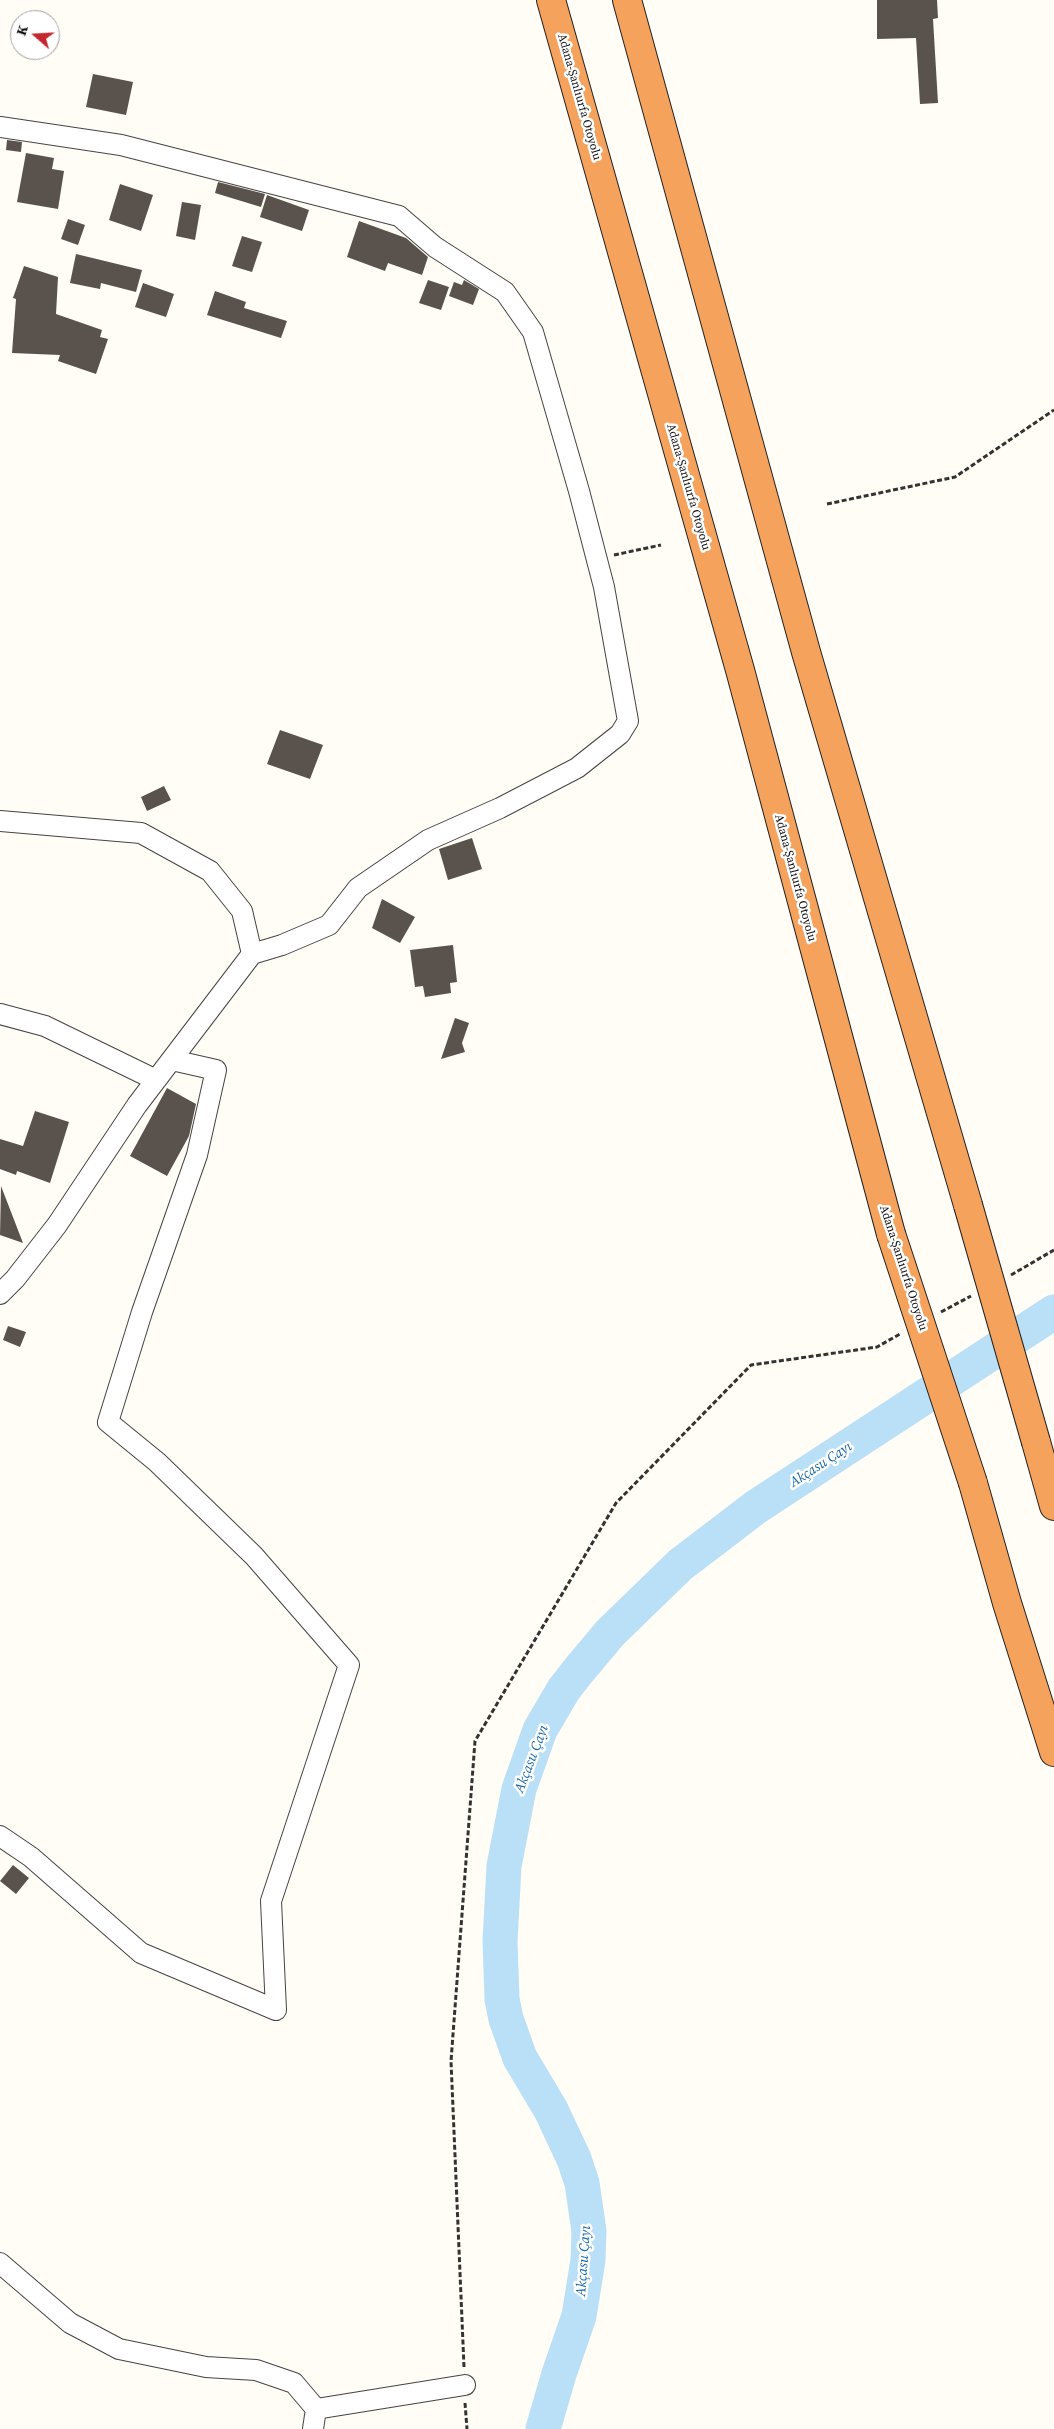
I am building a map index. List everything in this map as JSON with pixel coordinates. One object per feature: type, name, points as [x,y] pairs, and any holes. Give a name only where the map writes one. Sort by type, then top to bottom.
[{"type":"highway","name":"Adana-Şanlıurfa Otoyolu","points":[[551,0],[740,670],[890,1234],[973,1483],[1007,1603],[1054,1752]]},
{"type":"highway","points":[[626,0],[806,652],[1054,1506]]},
{"type":"street","points":[[0,127],[121,145],[400,216],[434,247],[505,292],[533,332],[597,558],[628,721],[620,734],[576,768],[500,808],[428,840],[358,888],[328,925],[282,945],[252,954],[156,1080],[96,1164],[57,1225],[0,1294]]},
{"type":"street","points":[[0,821],[141,833],[210,871],[242,911],[252,954]]},
{"type":"street","points":[[0,1014],[45,1026],[156,1080]]},
{"type":"street","points":[[0,1836],[31,1857],[141,1953],[276,2010],[271,1900],[349,1665],[254,1556],[157,1462],[108,1422],[142,1312],[197,1155],[216,1070],[172,1060]]},
{"type":"street","points":[[0,2263],[70,2322],[118,2349],[206,2367],[256,2370],[294,2383],[316,2409],[313,2429]]},
{"type":"street","points":[[316,2409],[465,2385]]},
{"type":"path","points":[[827,504],[956,478],[1054,410]]},
{"type":"path","points":[[597,558],[661,545]]},
{"type":"path","points":[[1009,1276],[1054,1250]]},
{"type":"path","points":[[938,1314],[974,1295]]},
{"type":"path","points":[[467,2429],[451,2061],[475,1741],[616,1502],[751,1364],[877,1347],[903,1332]]},
{"type":"building","points":[[877,0],[937,0],[938,18],[933,19],[938,103],[920,104],[916,38],[877,39]]},
{"type":"building","points":[[93,74],[133,82],[126,115],[86,107]]},
{"type":"building","points":[[7,140],[22,142],[21,152],[6,150]]},
{"type":"building","points":[[26,153],[54,158],[52,169],[64,171],[58,209],[17,202]]},
{"type":"building","points":[[218,182],[265,194],[261,207],[215,193]]},
{"type":"building","points":[[120,184],[153,195],[141,231],[109,220]]},
{"type":"building","points":[[267,195],[309,210],[302,231],[260,217]]},
{"type":"building","points":[[182,202],[201,205],[195,240],[176,236]]},
{"type":"building","points":[[68,219],[85,225],[78,245],[61,239]]},
{"type":"building","points":[[359,221],[406,238],[428,257],[422,275],[388,263],[385,271],[347,257]]},
{"type":"building","points":[[242,236],[262,242],[252,272],[232,266]]},
{"type":"building","points":[[76,254],[142,270],[136,292],[101,283],[100,289],[70,283]]},
{"type":"building","points":[[24,266],[58,277],[56,314],[102,330],[100,337],[108,339],[96,374],[58,361],[60,355],[12,353],[16,299],[13,298]]},
{"type":"building","points":[[428,280],[449,287],[441,310],[419,303]]},
{"type":"building","points":[[464,280],[479,289],[473,305],[449,296],[454,282],[462,285]]},
{"type":"building","points":[[143,283],[174,294],[166,317],[135,307]]},
{"type":"building","points":[[215,291],[246,302],[244,308],[287,321],[281,338],[207,315]]},
{"type":"building","points":[[280,730],[323,745],[310,779],[267,764]]},
{"type":"building","points":[[164,786],[171,800],[147,811],[141,797]]},
{"type":"building","points":[[472,838],[482,869],[448,880],[439,849]]},
{"type":"building","points":[[382,899],[415,917],[400,943],[372,928]]},
{"type":"building","points":[[453,945],[457,982],[450,983],[451,993],[425,997],[423,986],[415,987],[410,950]]},
{"type":"building","points":[[455,1018],[469,1023],[462,1043],[465,1052],[441,1059]]},
{"type":"building","points":[[167,1088],[196,1104],[189,1136],[167,1176],[130,1156]]},
{"type":"building","points":[[35,1111],[69,1122],[50,1183],[17,1171],[16,1175],[0,1169],[0,1139],[23,1146]]},
{"type":"building","points":[[1,1186],[23,1243],[0,1235]]},
{"type":"building","points":[[8,1326],[26,1332],[20,1347],[3,1340]]},
{"type":"building","points":[[13,1865],[29,1878],[16,1894],[0,1881]]},
{"type":"waterway","name":"Akçasu Çayı","points":[[543,2429],[579,2316],[588,2260],[589,2231],[582,2183],[574,2159],[551,2110],[520,2058],[506,2019],[502,1999],[500,1941],[504,1866],[519,1789],[540,1730],[564,1689],[610,1633],[680,1565],[756,1507],[1054,1312]]}]
